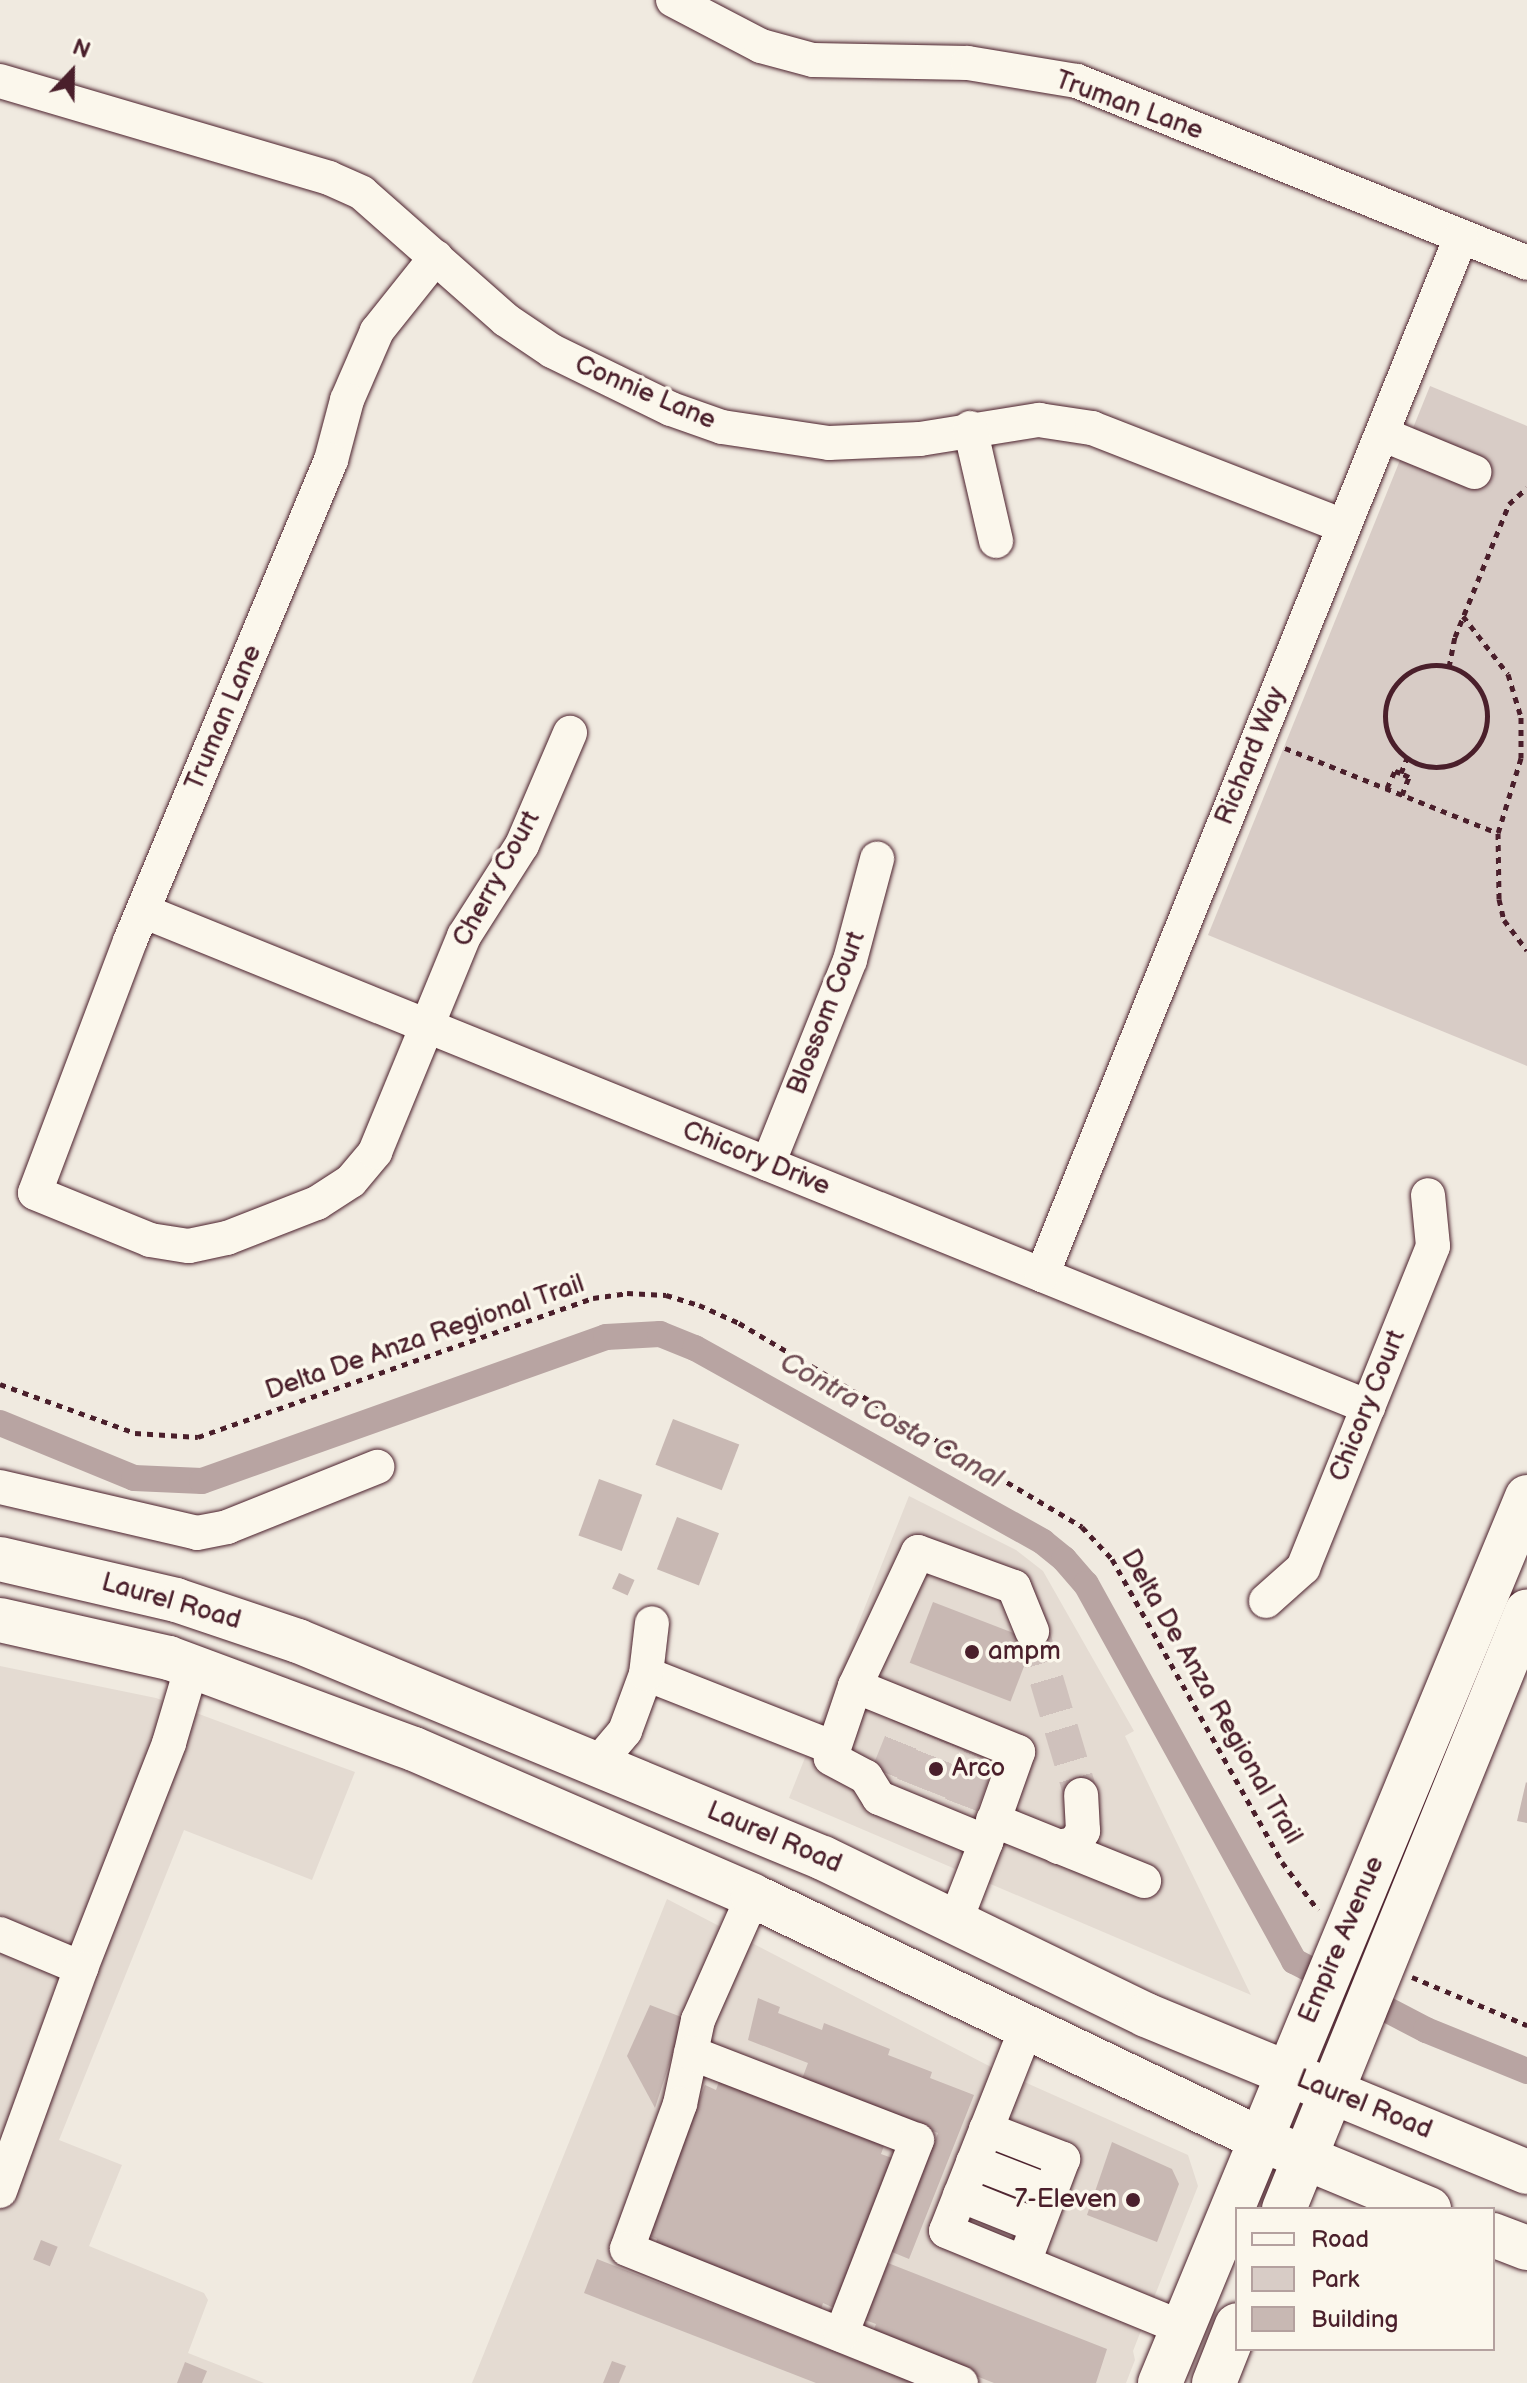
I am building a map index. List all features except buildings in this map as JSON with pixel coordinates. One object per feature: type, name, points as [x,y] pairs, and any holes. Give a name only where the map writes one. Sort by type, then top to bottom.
[{"type":"main road","name":"Empire Avenue","points":[[1160,2383],[1527,1497]]},
{"type":"main road","name":"Laurel Road","points":[[0,1559],[176,1600],[298,1641],[823,1858],[1146,2015],[1527,2172]]},
{"type":"main road","name":"Empire Avenue","points":[[1285,2207],[1357,2024],[1395,1974],[1527,1611]]},
{"type":"main road","points":[[0,1620],[192,1666],[414,1749],[753,1896],[1260,2139],[1424,2207]]},
{"type":"main road","points":[[574,1818],[598,1763]]},
{"type":"main road","points":[[1495,2236],[1527,2248]]},
{"type":"main road","points":[[1214,2383],[1235,2330]]},
{"type":"street","name":"Truman Lane","points":[[673,0],[761,46],[813,60],[862,65],[968,63],[1077,81],[1527,263]]},
{"type":"street","name":"Connie Lane","points":[[0,81],[329,178],[362,193],[506,320],[552,351],[671,409],[722,427],[829,443],[882,443],[1039,420],[1092,428],[1344,526]]},
{"type":"street","name":"Richard Way","points":[[1042,1275],[1461,237]]},
{"type":"street","name":"Truman Lane","points":[[35,1193],[143,911],[331,460],[347,400],[377,331],[436,257]]},
{"type":"street","points":[[970,428],[996,541]]},
{"type":"street","points":[[1382,434],[1474,472]]},
{"type":"street","name":"Cherry Court","points":[[35,1193],[150,1240],[189,1246],[227,1238],[317,1203],[351,1181],[375,1152],[464,936],[522,845],[570,733]]},
{"type":"street","name":"Blossom Court","points":[[768,1164],[850,960],[877,859]]},
{"type":"street","name":"Chicory Drive","points":[[143,911],[1368,1407]]},
{"type":"street","name":"Chicory Court","points":[[1266,1601],[1303,1568],[1433,1246],[1428,1195]]},
{"type":"street","points":[[0,1487],[197,1533],[227,1527],[377,1467]]},
{"type":"street","points":[[1032,1631],[1014,1587],[918,1552],[855,1686],[831,1758],[989,1831],[1058,1847],[1144,1881]]},
{"type":"street","points":[[598,1763],[624,1734],[646,1674],[652,1623]]},
{"type":"street","points":[[0,2191],[81,1968],[169,1743],[192,1666]]},
{"type":"street","points":[[646,1674],[834,1748]]},
{"type":"street","points":[[855,1686],[938,1724],[1018,1752],[955,1922]]},
{"type":"street","points":[[1058,1847],[1074,1844],[1083,1831],[1081,1795]]},
{"type":"street","points":[[753,1896],[721,1959],[691,2053],[680,2104],[627,2249],[961,2383]]},
{"type":"street","points":[[0,1934],[81,1968]]},
{"type":"street","points":[[1026,2029],[946,2231],[1182,2328]]},
{"type":"street","points":[[691,2053],[917,2140],[841,2335]]},
{"type":"street","points":[[986,2129],[1063,2159],[1024,2262]]},
{"type":"street","points":[[973,2162],[1050,2192]]},
{"type":"street","points":[[960,2195],[1037,2226]]},
{"type":"path","points":[[1449,667],[1463,616],[1509,504],[1527,488]]},
{"type":"path","points":[[1463,616],[1508,674],[1521,717],[1521,758],[1498,833],[1499,899],[1504,920],[1527,950]]},
{"type":"path","points":[[1425,666],[1449,667],[1472,679],[1482,692],[1487,717],[1481,741],[1456,763],[1423,766],[1407,758],[1387,732],[1387,698],[1409,672],[1425,666]]},
{"type":"path","points":[[1281,746],[1498,833]]},
{"type":"path","points":[[1401,773],[1407,758]]},
{"type":"path","points":[[1387,788],[1395,771],[1401,773],[1409,777],[1402,795]]},
{"type":"path","name":"Delta De Anza Regional Trail","points":[[0,1384],[135,1433],[198,1437],[593,1298],[640,1293],[699,1305],[753,1331],[1082,1527],[1112,1559],[1282,1862],[1318,1910]]},
{"type":"path","points":[[1395,1974],[1527,2025]]},
{"type":"shaded area","points":[[909,1496],[1016,1550],[1043,1571],[1134,1731],[1125,1736],[1251,1995],[789,1798]]},
{"type":"shaded area","points":[[0,1666],[156,1698],[355,1772],[312,1880],[184,1830],[59,2140],[122,2165],[89,2246],[204,2293],[208,2300],[188,2353],[264,2383],[0,2383]]},
{"type":"shaded area","points":[[667,1899],[991,2067],[1188,2155],[1198,2186],[1133,2351],[1135,2360],[1126,2383],[472,2383]]},
{"type":"green space","points":[[1430,386],[1527,426],[1527,1066],[1208,935]]},
{"type":"waterway","name":"Contra Costa Canal","points":[[0,1423],[134,1478],[202,1481],[606,1337],[660,1334],[695,1348],[1043,1542],[1064,1559],[1086,1584],[1294,1961],[1426,2030],[1527,2071]]},
{"type":"tunnel","points":[[1032,1631],[1081,1795]]},
{"type":"tunnel","points":[[888,1774],[911,1717]]},
{"type":"tunnel","points":[[913,1785],[936,1728]]},
{"type":"tunnel","points":[[936,1794],[959,1737]]},
{"type":"tunnel","points":[[961,1805],[983,1747]]},
{"type":"place","name":"ampm","points":[[972,1652]]},
{"type":"place","name":"Arco","points":[[936,1769]]},
{"type":"place","name":"7-Eleven","points":[[1133,2200]]}]
